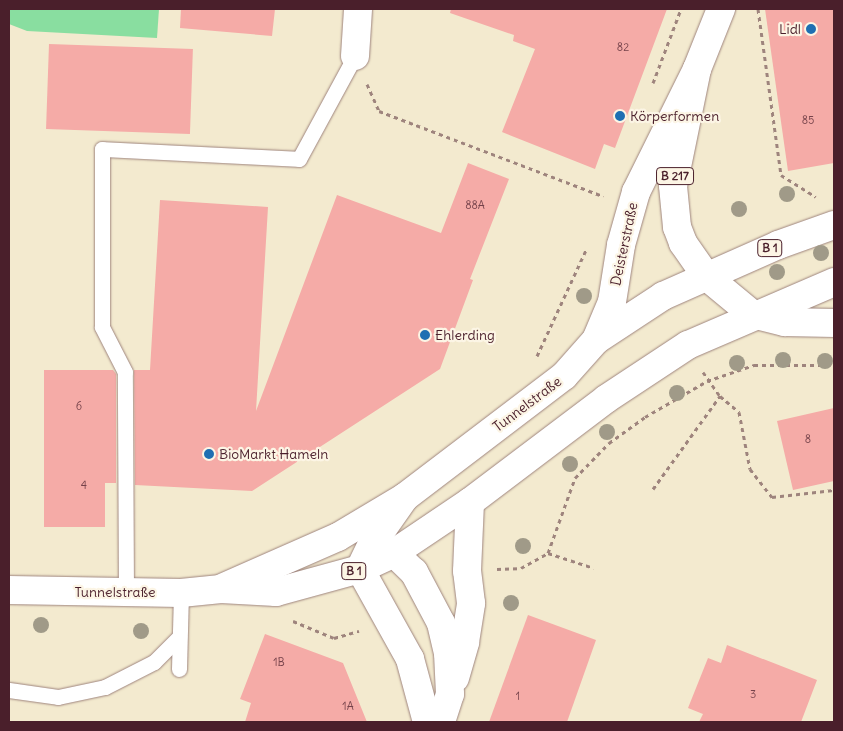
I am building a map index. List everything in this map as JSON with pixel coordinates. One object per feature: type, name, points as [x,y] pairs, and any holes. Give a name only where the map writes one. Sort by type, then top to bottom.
[{"type":"main road","points":[[355,56],[358,9]]},
{"type":"main road","name":"Deisterstraße","points":[[596,340],[612,302],[621,245],[632,207],[697,69],[722,9]]},
{"type":"main road","name":"Deisterstraße","points":[[697,69],[673,186],[682,243],[706,276],[752,314]]},
{"type":"main road","name":"Tunnelstraße","points":[[220,589],[338,537],[405,497],[564,376],[596,340],[663,296],[706,276],[834,225]]},
{"type":"main road","name":"Tunnelstraße","points":[[9,590],[181,593],[220,589],[276,592],[360,570],[383,548],[470,502],[622,388],[688,345],[752,314],[834,282]]},
{"type":"main road","name":"B 217","points":[[752,314],[785,322],[834,323]]},
{"type":"main road","points":[[383,548],[405,497]]},
{"type":"main road","points":[[441,722],[465,642],[471,603],[467,571],[470,502]]},
{"type":"main road","points":[[338,537],[383,548],[414,572],[441,623],[448,653],[450,694]]},
{"type":"main road","points":[[360,570],[410,659],[427,722]]},
{"type":"lane","points":[[126,593],[125,372],[102,327],[102,149],[299,159],[355,56]]},
{"type":"lane","points":[[179,669],[181,593]]},
{"type":"lane","points":[[9,690],[58,697],[104,687],[154,662],[179,637]]},
{"type":"path","points":[[758,9],[781,175],[820,199]]},
{"type":"path","points":[[355,56],[379,111],[632,207]]},
{"type":"path","points":[[536,359],[586,250]]},
{"type":"path","points":[[834,365],[754,365],[707,381],[720,396],[739,412],[750,469],[772,497],[834,490]]},
{"type":"path","points":[[654,489],[720,396]]},
{"type":"path","points":[[548,552],[594,568]]},
{"type":"green space","points":[[9,9],[159,9],[157,38],[27,31],[9,24]]},
{"type":"building","points":[[181,9],[275,9],[272,36],[180,28]]},
{"type":"building","points":[[451,9],[667,9],[615,148],[604,144],[595,169],[502,132],[535,49],[513,41],[514,35],[450,13]]},
{"type":"building","points":[[765,9],[834,9],[834,163],[788,171]]},
{"type":"building","points":[[49,44],[193,49],[190,134],[46,129]]},
{"type":"building","points":[[468,163],[509,179],[470,279],[473,280],[440,369],[252,491],[135,485],[134,370],[150,370],[160,200],[268,207],[256,411],[337,195],[441,233]]},
{"type":"building","points":[[44,370],[113,370],[116,374],[116,483],[105,483],[105,527],[44,527]]},
{"type":"building","points":[[834,408],[834,481],[793,490],[777,421]]},
{"type":"building","points":[[528,615],[596,640],[567,722],[489,722]]},
{"type":"building","points":[[265,634],[343,663],[367,722],[245,722],[251,703],[240,699]]},
{"type":"building","points":[[727,645],[817,680],[801,722],[699,722],[703,714],[688,708],[708,658],[721,663]]},
{"type":"place","name":"Lidl","points":[[811,29]]},
{"type":"place","name":"Körperformen","points":[[620,116]]},
{"type":"place","name":"Ehlerding","points":[[425,335]]},
{"type":"place","name":"BioMarkt Hameln","points":[[209,454]]}]
